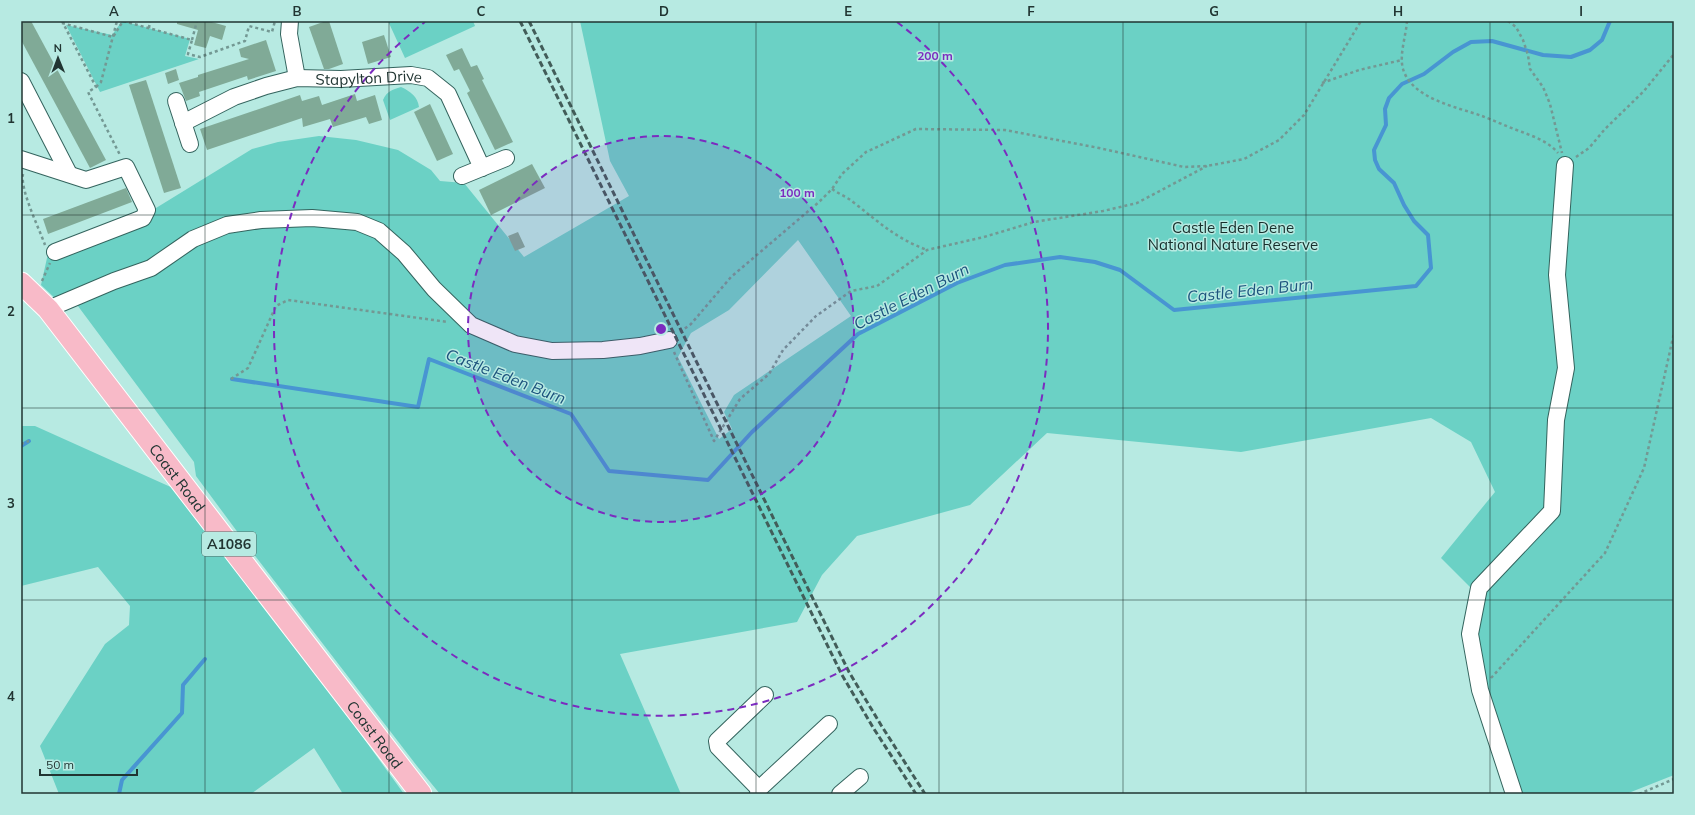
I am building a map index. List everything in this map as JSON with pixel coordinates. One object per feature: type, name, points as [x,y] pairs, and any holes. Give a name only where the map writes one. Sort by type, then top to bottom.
[{"type":"main road","name":"Coast Road","points":[[34,296],[421,794]]},
{"type":"street","name":"Stapylton Drive","points":[[290,21],[289,34],[298,78]]},
{"type":"street","name":"Stapylton Drive","points":[[183,123],[234,97],[266,86],[298,78],[342,79],[411,75],[428,78],[448,94],[482,168]]},
{"type":"street","points":[[21,81],[69,174]]},
{"type":"street","points":[[176,101],[190,144]]},
{"type":"street","points":[[462,176],[506,158]]},
{"type":"street","points":[[23,160],[86,180],[126,167],[147,210],[143,218],[55,252]]},
{"type":"street","points":[[1514,794],[1480,690],[1470,634],[1479,588],[1552,511],[1556,420],[1566,368],[1557,275],[1565,165]]},
{"type":"street","points":[[34,296],[114,282],[151,268],[193,239],[227,226],[261,220],[312,218],[357,222],[379,231],[404,253],[434,289],[471,325],[515,344],[552,351],[603,350],[640,346],[669,340]]},
{"type":"street","points":[[765,695],[717,741],[718,747],[759,792],[828,724]]},
{"type":"street","points":[[840,794],[860,777]]},
{"type":"path","points":[[117,21],[101,82],[88,92],[126,167]]},
{"type":"path","points":[[113,37],[122,21],[192,40]]},
{"type":"path","points":[[149,28],[150,21]]},
{"type":"path","points":[[197,21],[188,54],[200,57],[245,41],[249,26],[272,32],[275,21]]},
{"type":"path","points":[[1207,166],[1137,203],[1103,212],[1034,222],[984,237],[927,250],[877,286],[851,291],[816,316],[783,350],[769,374],[740,399],[714,441],[669,340],[691,324],[731,277],[819,202],[832,189],[842,174],[866,152],[916,129],[1005,130],[1099,148],[1184,167],[1207,166],[1244,159],[1279,140],[1304,115],[1322,83],[1361,21]]},
{"type":"path","points":[[1407,21],[1402,60],[1405,75],[1415,86],[1434,99],[1483,116],[1543,141],[1557,151],[1565,165]]},
{"type":"path","points":[[1508,21],[1516,27],[1523,40],[1528,55],[1530,69],[1546,93],[1565,165]]},
{"type":"path","points":[[62,22],[113,37]]},
{"type":"path","points":[[62,22],[96,87]]},
{"type":"path","points":[[1565,165],[1589,148],[1644,91],[1674,54]]},
{"type":"path","points":[[1322,83],[1359,70],[1402,60]]},
{"type":"path","points":[[23,160],[22,180],[26,194],[47,251],[55,252],[34,296]]},
{"type":"path","points":[[832,189],[852,201],[884,228],[914,245],[927,250]]},
{"type":"path","points":[[231,379],[248,368],[276,306],[288,300],[471,325]]},
{"type":"path","points":[[1480,690],[1605,553],[1644,468],[1674,333]]},
{"type":"path","points":[[21,444],[29,441]]},
{"type":"path","points":[[1639,794],[1674,780]]},
{"type":"path","points":[[1648,790],[1649,794]]},
{"type":"green space","points":[[122,21],[190,39],[185,56],[199,59],[100,92],[66,25],[112,35]]},
{"type":"green space","points":[[388,21],[473,21],[475,26],[405,58]]},
{"type":"green space","name":"Castle Eden Dene National Nature Reserve","points":[[580,21],[1674,21],[1674,775],[1626,794],[1514,794],[1470,634],[1478,595],[1441,558],[1495,492],[1471,442],[1431,418],[1241,452],[1047,433],[970,505],[857,536],[822,575],[797,622],[620,654],[681,794],[440,794],[256,557],[196,476],[194,462],[69,294],[58,301],[41,285],[49,249],[156,208],[252,149],[278,142],[319,136],[356,140],[398,150],[431,170],[440,181],[464,183],[524,257],[629,196],[610,161]],"holes":[[[798,240],[851,316],[734,395],[724,412],[732,429],[719,439],[678,357],[691,333],[729,310]]]},
{"type":"green space","points":[[401,87],[413,95],[417,100],[419,107],[390,120],[383,100],[392,90]]},
{"type":"green space","points":[[21,426],[35,426],[184,493],[224,555],[320,678],[404,794],[343,794],[314,748],[251,794],[59,794],[40,746],[105,644],[129,625],[130,606],[98,567],[21,586]]},
{"type":"building","points":[[21,21],[31,21],[106,160],[90,168],[21,40]]},
{"type":"building","points":[[177,21],[208,21],[226,26],[222,40],[210,36],[206,48],[194,45],[198,30],[177,24]]},
{"type":"building","points":[[329,21],[343,64],[329,69],[324,69],[309,27]]},
{"type":"building","points":[[384,35],[391,57],[368,64],[362,42]]},
{"type":"building","points":[[266,40],[276,71],[248,80],[247,76],[199,92],[200,96],[186,101],[179,83],[198,77],[198,75],[249,59],[241,57],[239,49]]},
{"type":"building","points":[[462,48],[471,67],[477,65],[484,79],[482,80],[513,142],[495,150],[467,93],[470,91],[459,69],[454,71],[446,55]]},
{"type":"building","points":[[176,69],[179,80],[168,84],[165,73]]},
{"type":"building","points":[[146,80],[181,188],[164,193],[129,85]]},
{"type":"building","points":[[355,94],[357,101],[375,95],[382,120],[369,124],[366,117],[333,127],[330,119],[303,127],[302,118],[207,150],[200,129],[300,95],[302,101],[319,96],[322,105]]},
{"type":"building","points":[[430,104],[453,154],[437,161],[414,112]]},
{"type":"building","points":[[532,164],[545,188],[491,215],[479,190]]},
{"type":"building","points":[[126,188],[132,202],[48,234],[43,219]]},
{"type":"building","points":[[518,232],[525,247],[515,251],[508,236]]},
{"type":"waterway","name":"Castle Eden Burn","points":[[232,379],[418,407],[429,359],[571,414],[609,471],[708,480],[752,432],[858,334],[957,283],[1005,265],[1060,257],[1095,262],[1120,270],[1174,310],[1416,286],[1431,268],[1428,235],[1414,221],[1404,205],[1394,183],[1379,169],[1375,160],[1374,150],[1386,125],[1385,109],[1389,98],[1402,84],[1424,74],[1453,52],[1471,42],[1492,41],[1543,55],[1571,57],[1590,50],[1602,40],[1610,21]]},
{"type":"waterway","name":"Castle Eden Burn","points":[[21,446],[29,441]]},
{"type":"waterway","points":[[119,794],[122,780],[182,713],[183,685],[205,659]]},
{"type":"railway","points":[[520,21],[842,675],[874,729],[916,794]]},
{"type":"railway","points":[[529,21],[849,672],[925,794]]}]
